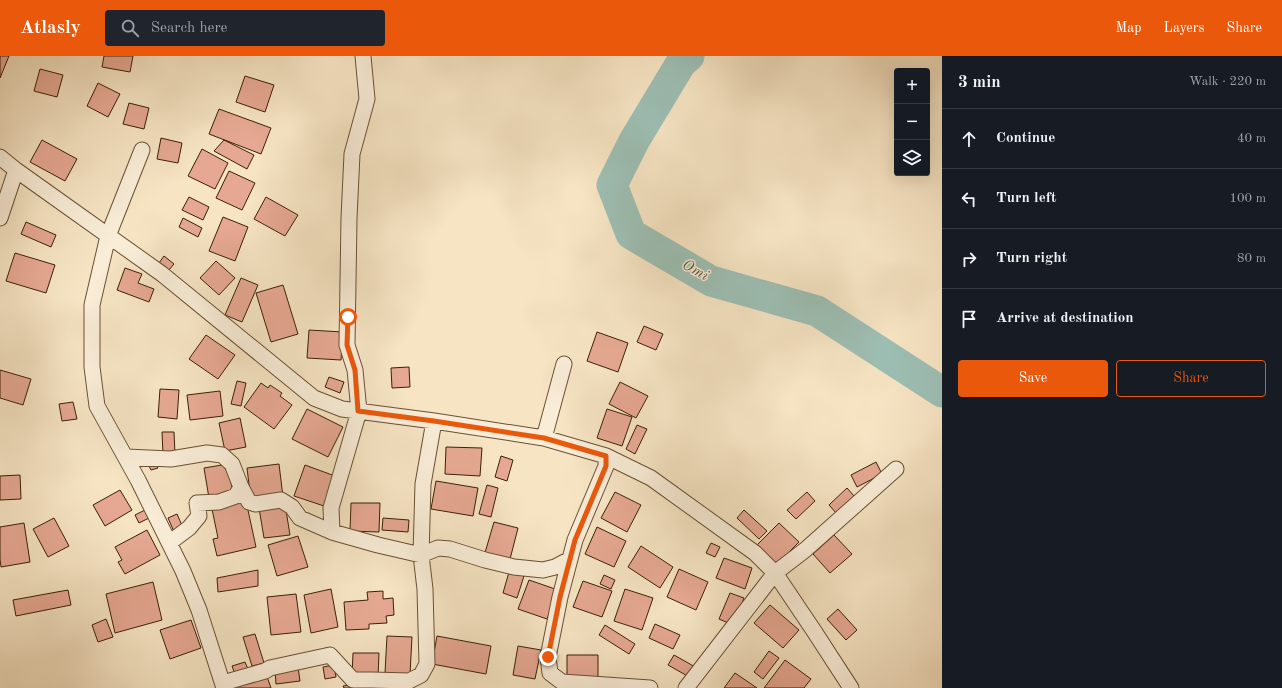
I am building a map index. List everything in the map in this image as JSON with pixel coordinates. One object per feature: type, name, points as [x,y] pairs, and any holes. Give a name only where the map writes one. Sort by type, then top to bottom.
[{"type":"street","points":[[332,532],[331,508],[358,411],[355,370],[347,345],[352,154],[367,99],[363,56]]},
{"type":"street","points":[[142,150],[108,236],[92,305],[92,367],[97,406],[126,457],[183,571],[199,610],[224,686],[270,668],[330,655],[353,680],[409,681],[421,675],[427,664],[425,589],[421,555],[423,484],[434,421]]},
{"type":"street","points":[[0,157],[162,274],[314,398],[342,409],[544,438],[606,456],[651,478],[755,554],[775,573],[851,688]]},
{"type":"street","points":[[0,218],[16,170]]},
{"type":"street","points":[[544,438],[564,364]]},
{"type":"street","points":[[126,457],[171,459],[207,453],[222,455],[232,464],[249,502],[255,504],[281,500],[292,507],[300,518],[332,532],[421,555],[438,548],[507,565],[543,570],[555,567],[570,559]]},
{"type":"street","points":[[606,456],[606,466],[575,540],[560,597],[548,657],[550,673],[562,682],[650,688]]},
{"type":"street","points":[[686,688],[775,573],[805,550],[896,469]]},
{"type":"street","points":[[169,543],[189,528],[199,516],[197,503],[219,502],[236,496],[241,487]]},
{"type":"building","points":[[0,56],[9,56],[0,78]]},
{"type":"building","points":[[104,56],[133,56],[130,72],[102,67]]},
{"type":"building","points":[[40,69],[63,75],[57,97],[34,91]]},
{"type":"building","points":[[245,76],[274,85],[265,112],[236,102]]},
{"type":"building","points":[[98,83],[120,94],[108,117],[87,106]]},
{"type":"building","points":[[129,103],[149,108],[144,129],[123,124]]},
{"type":"building","points":[[219,109],[271,128],[261,154],[209,134]]},
{"type":"building","points":[[161,138],[182,143],[178,163],[157,159]]},
{"type":"building","points":[[42,140],[77,159],[65,181],[30,162]]},
{"type":"building","points":[[224,140],[254,155],[247,169],[214,151]]},
{"type":"building","points":[[202,149],[228,163],[215,189],[188,176]]},
{"type":"building","points":[[229,171],[255,183],[242,210],[216,198]]},
{"type":"building","points":[[189,197],[209,207],[203,220],[182,210]]},
{"type":"building","points":[[266,197],[298,215],[285,236],[254,219]]},
{"type":"building","points":[[223,217],[248,227],[235,261],[209,251]]},
{"type":"building","points":[[183,218],[202,228],[198,237],[179,227]]},
{"type":"building","points":[[26,222],[56,235],[51,247],[21,234]]},
{"type":"building","points":[[15,253],[55,265],[46,293],[6,281]]},
{"type":"building","points":[[164,256],[174,264],[168,271],[159,263]]},
{"type":"building","points":[[216,261],[235,278],[219,295],[200,278]]},
{"type":"building","points":[[125,268],[142,274],[138,283],[154,289],[149,302],[117,290]]},
{"type":"building","points":[[241,278],[258,285],[242,322],[225,315]]},
{"type":"building","points":[[283,285],[298,334],[271,342],[256,293]]},
{"type":"building","points":[[644,326],[663,334],[656,350],[637,342]]},
{"type":"building","points":[[309,330],[343,332],[341,360],[307,358]]},
{"type":"building","points":[[597,332],[628,343],[618,372],[587,361]]},
{"type":"building","points":[[206,335],[235,355],[218,379],[189,359]]},
{"type":"building","points":[[409,367],[410,387],[392,388],[391,368]]},
{"type":"building","points":[[0,370],[31,379],[23,405],[0,398]]},
{"type":"building","points":[[329,377],[344,382],[340,393],[325,387]]},
{"type":"building","points":[[237,381],[246,383],[241,406],[231,404]]},
{"type":"building","points":[[620,382],[648,396],[636,418],[609,404]]},
{"type":"building","points":[[261,383],[268,388],[270,385],[282,393],[280,396],[292,405],[274,429],[244,407]]},
{"type":"building","points":[[160,389],[179,390],[177,419],[158,417]]},
{"type":"building","points":[[220,391],[223,416],[190,420],[187,395]]},
{"type":"building","points":[[73,402],[77,419],[62,421],[59,404]]},
{"type":"building","points":[[307,409],[343,427],[328,457],[292,439]]},
{"type":"building","points":[[607,409],[632,417],[622,446],[597,438]]},
{"type":"building","points":[[240,418],[246,447],[225,451],[219,423]]},
{"type":"building","points":[[637,425],[647,429],[635,454],[626,449]]},
{"type":"building","points":[[162,432],[174,432],[175,454],[163,454]]},
{"type":"building","points":[[446,447],[482,448],[480,476],[445,474]]},
{"type":"building","points":[[501,456],[513,460],[507,481],[495,477]]},
{"type":"building","points":[[154,459],[158,468],[151,470],[147,462]]},
{"type":"building","points":[[876,462],[882,474],[857,487],[851,475]]},
{"type":"building","points":[[228,464],[233,494],[209,498],[204,468]]},
{"type":"building","points":[[279,464],[283,497],[251,501],[247,468]]},
{"type":"building","points":[[305,465],[335,476],[324,506],[294,496]]},
{"type":"building","points":[[20,475],[21,499],[0,500],[0,476]]},
{"type":"building","points":[[436,481],[478,488],[473,516],[431,509]]},
{"type":"building","points":[[487,485],[498,488],[491,517],[479,514]]},
{"type":"building","points":[[847,488],[855,497],[837,514],[829,505]]},
{"type":"building","points":[[120,490],[132,510],[105,526],[93,505]]},
{"type":"building","points":[[615,492],[641,505],[627,532],[601,518]]},
{"type":"building","points":[[807,492],[815,501],[796,519],[787,510]]},
{"type":"building","points":[[246,501],[256,547],[217,556],[213,539],[218,538],[212,509]]},
{"type":"building","points":[[351,503],[380,503],[379,532],[350,531]]},
{"type":"building","points":[[285,504],[290,535],[264,538],[259,508]]},
{"type":"building","points":[[145,510],[149,518],[139,523],[135,515]]},
{"type":"building","points":[[744,510],[767,531],[759,539],[737,518]]},
{"type":"building","points":[[177,514],[184,530],[175,534],[168,518]]},
{"type":"building","points":[[54,518],[69,546],[48,557],[33,529]]},
{"type":"building","points":[[383,518],[409,520],[408,532],[382,530]]},
{"type":"building","points":[[494,522],[518,528],[509,563],[484,556]]},
{"type":"building","points":[[24,523],[30,562],[1,567],[0,527]]},
{"type":"building","points":[[779,523],[799,542],[777,564],[757,545]]},
{"type":"building","points":[[597,527],[626,541],[614,567],[585,554]]},
{"type":"building","points":[[147,530],[160,555],[125,574],[118,562],[122,560],[115,547]]},
{"type":"building","points":[[834,535],[852,554],[830,573],[813,554]]},
{"type":"building","points":[[298,536],[308,567],[277,576],[268,545]]},
{"type":"building","points":[[711,543],[720,547],[715,557],[706,553]]},
{"type":"building","points":[[641,546],[673,567],[660,588],[628,567]]},
{"type":"building","points":[[724,558],[752,568],[745,589],[716,578]]},
{"type":"building","points":[[679,569],[708,582],[696,610],[667,597]]},
{"type":"building","points":[[258,570],[258,586],[218,592],[217,578]]},
{"type":"building","points":[[509,572],[524,576],[517,598],[503,593]]},
{"type":"building","points":[[604,575],[615,580],[611,589],[600,584]]},
{"type":"building","points":[[529,580],[558,590],[547,619],[518,609]]},
{"type":"building","points":[[583,581],[612,591],[602,617],[573,607]]},
{"type":"building","points":[[153,582],[162,620],[115,633],[106,594]]},
{"type":"building","points":[[331,589],[338,627],[311,633],[304,595]]},
{"type":"building","points":[[625,589],[653,598],[642,630],[614,621]]},
{"type":"building","points":[[68,590],[71,605],[16,616],[13,600]]},
{"type":"building","points":[[383,591],[383,599],[393,598],[394,615],[386,616],[387,623],[369,624],[369,629],[346,630],[344,602],[368,600],[367,592]]},
{"type":"building","points":[[730,593],[744,598],[733,625],[719,619]]},
{"type":"building","points":[[296,594],[301,632],[271,635],[267,597]]},
{"type":"building","points":[[770,605],[799,630],[783,648],[754,623]]},
{"type":"building","points":[[838,609],[857,630],[846,640],[827,619]]},
{"type":"building","points":[[106,619],[113,637],[98,642],[92,625]]},
{"type":"building","points":[[191,620],[201,648],[170,659],[160,630]]},
{"type":"building","points":[[655,624],[680,635],[673,649],[649,638]]},
{"type":"building","points":[[605,625],[635,644],[629,654],[599,635]]},
{"type":"building","points":[[255,634],[264,663],[252,666],[243,637]]},
{"type":"building","points":[[387,636],[412,637],[410,674],[385,673]]},
{"type":"building","points":[[437,636],[491,646],[486,674],[432,664]]},
{"type":"building","points":[[518,646],[541,650],[535,679],[513,675]]},
{"type":"building","points":[[769,651],[779,658],[763,679],[754,672]]},
{"type":"building","points":[[353,653],[379,653],[378,677],[352,676]]},
{"type":"building","points":[[567,655],[598,655],[598,677],[567,677]]},
{"type":"building","points":[[674,655],[697,668],[691,678],[668,665]]},
{"type":"building","points":[[785,660],[811,679],[804,688],[764,688]]},
{"type":"building","points":[[245,662],[248,669],[235,674],[232,666]]},
{"type":"building","points":[[334,665],[336,677],[325,679],[323,667]]},
{"type":"building","points":[[298,667],[300,681],[276,684],[275,670]]},
{"type":"building","points":[[265,671],[271,688],[235,688],[233,681]]},
{"type":"building","points":[[735,673],[757,688],[724,688]]},
{"type":"building","points":[[370,682],[371,688],[344,688],[343,686]]},
{"type":"waterway","name":"Omi","points":[[689,56],[681,63],[634,141],[612,185],[631,234],[711,281],[817,311],[942,392]]},
{"type":"route","points":[[348,317],[347,345],[355,370],[358,411],[544,438],[606,456],[606,466],[575,540],[560,597],[548,657]]}]
